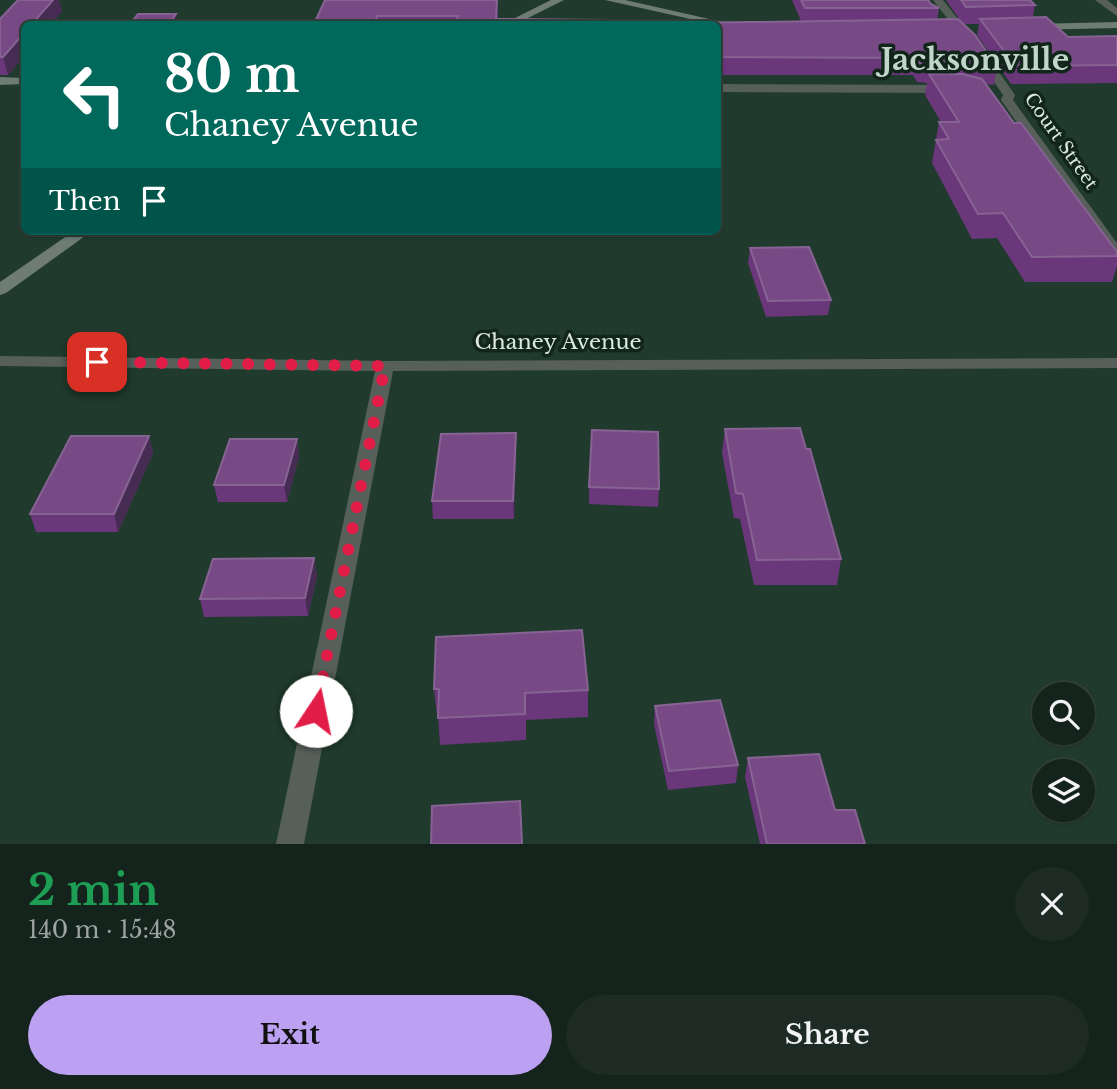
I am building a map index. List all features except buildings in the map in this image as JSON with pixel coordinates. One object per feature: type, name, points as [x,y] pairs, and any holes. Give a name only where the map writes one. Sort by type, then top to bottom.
[{"type":"main road","points":[[514,21],[559,0]]},
{"type":"main road","points":[[610,0],[715,21]]},
{"type":"main road","points":[[721,22],[755,29]]},
{"type":"main road","points":[[1022,27],[1117,25]]},
{"type":"main road","points":[[934,31],[959,31]]},
{"type":"main road","points":[[0,81],[21,81]]},
{"type":"main road","points":[[0,290],[78,235]]},
{"type":"street","points":[[938,0],[953,19],[942,20],[959,31]]},
{"type":"street","points":[[1100,0],[1117,13]]},
{"type":"street","name":"Court Street","points":[[977,48],[1009,95],[1001,99],[1117,254]]},
{"type":"street","points":[[721,88],[968,90]]},
{"type":"street","points":[[1100,229],[1117,229]]},
{"type":"street","name":"Chaney Avenue","points":[[0,361],[385,366],[1117,363]]},
{"type":"street","points":[[290,844],[385,366]]},
{"type":"shaded area","points":[[0,0],[1117,0],[1117,844],[0,844]]},
{"type":"district","name":"Jacksonville","points":[[975,60]]},
{"type":"route","points":[[97,362],[385,366],[316,711]]}]
